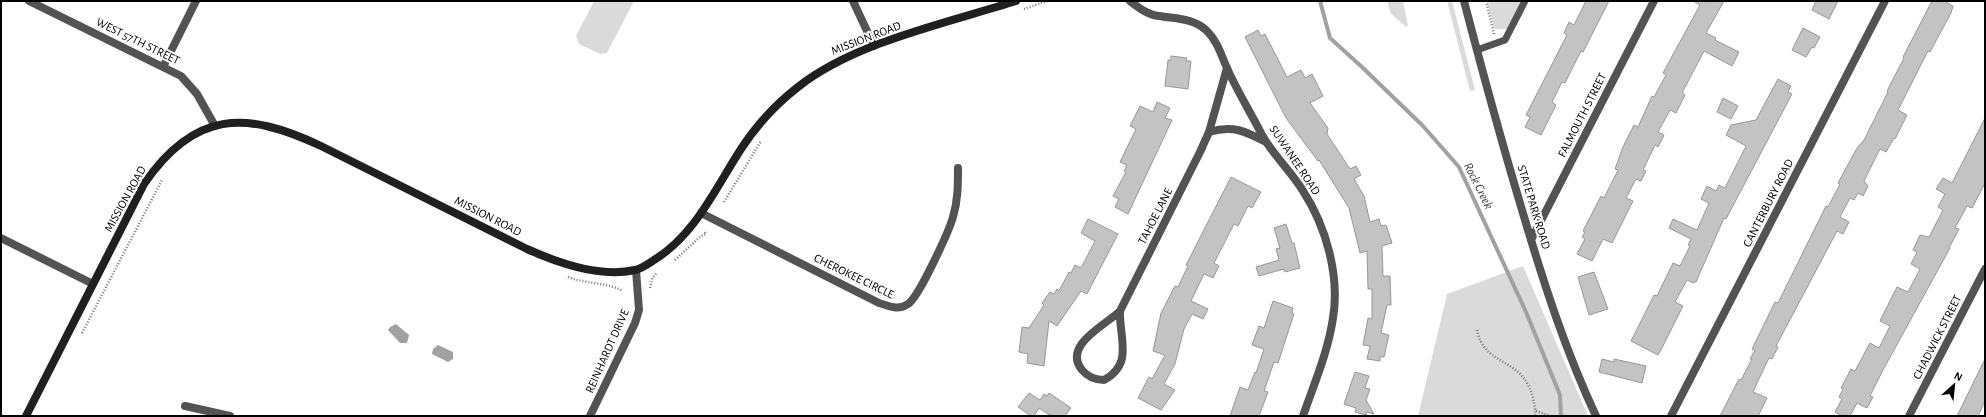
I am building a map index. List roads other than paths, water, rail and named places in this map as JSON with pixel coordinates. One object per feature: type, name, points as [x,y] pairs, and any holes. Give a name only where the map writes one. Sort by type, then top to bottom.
[{"type":"main road","name":"MISSION ROAD","points":[[26,416],[144,184],[170,151],[191,135],[214,126],[250,122],[297,134],[547,258],[589,270],[606,272],[636,270],[664,254],[680,240],[701,213],[741,148],[761,122],[798,87],[842,59],[874,46],[1016,1]]},
{"type":"street","name":"WEST 57TH STREET","points":[[29,1],[181,76],[197,94],[214,126]]},
{"type":"street","points":[[163,67],[196,1]]},
{"type":"street","points":[[853,1],[874,46]]},
{"type":"street","name":"SUWANEE ROAD","points":[[1130,1],[1142,10],[1158,16],[1175,17],[1193,22],[1207,31],[1220,48],[1227,68],[1266,142],[1303,190],[1314,210],[1330,255],[1334,282],[1333,317],[1328,345],[1303,416]]},
{"type":"street","name":"STATE PARK ROAD","points":[[1464,1],[1504,150],[1531,240],[1560,330],[1596,416]]},
{"type":"street","name":"FALMOUTH STREET","points":[[1531,240],[1654,1]]},
{"type":"street","name":"CANTERBURY ROAD","points":[[1672,416],[1885,1]]},
{"type":"street","name":"TAHOE LANE","points":[[1120,311],[1123,353],[1119,368],[1104,380],[1092,378],[1080,367],[1078,361],[1079,348],[1084,340],[1093,331],[1111,320],[1120,311],[1192,171],[1209,132],[1227,68]]},
{"type":"street","points":[[1209,132],[1221,128],[1234,128],[1266,142]]},
{"type":"street","name":"CHEROKEE CIRCLE","points":[[701,213],[879,303],[896,309],[909,304],[920,288],[953,218],[958,194],[958,168]]},
{"type":"street","points":[[1,238],[93,284]]},
{"type":"street","name":"CHADWICK STREET","points":[[1909,416],[1985,269]]},
{"type":"street","name":"REINHARDT DRIVE","points":[[590,416],[635,323],[639,310],[636,270]]},
{"type":"street","points":[[184,406],[230,416]]},
{"type":"lane","points":[[1477,50],[1505,40],[1525,1]]},
{"type":"waterway","name":"Rock Creek","points":[[1320,1],[1330,38],[1423,126],[1459,167],[1526,312],[1560,395],[1561,416]]}]
